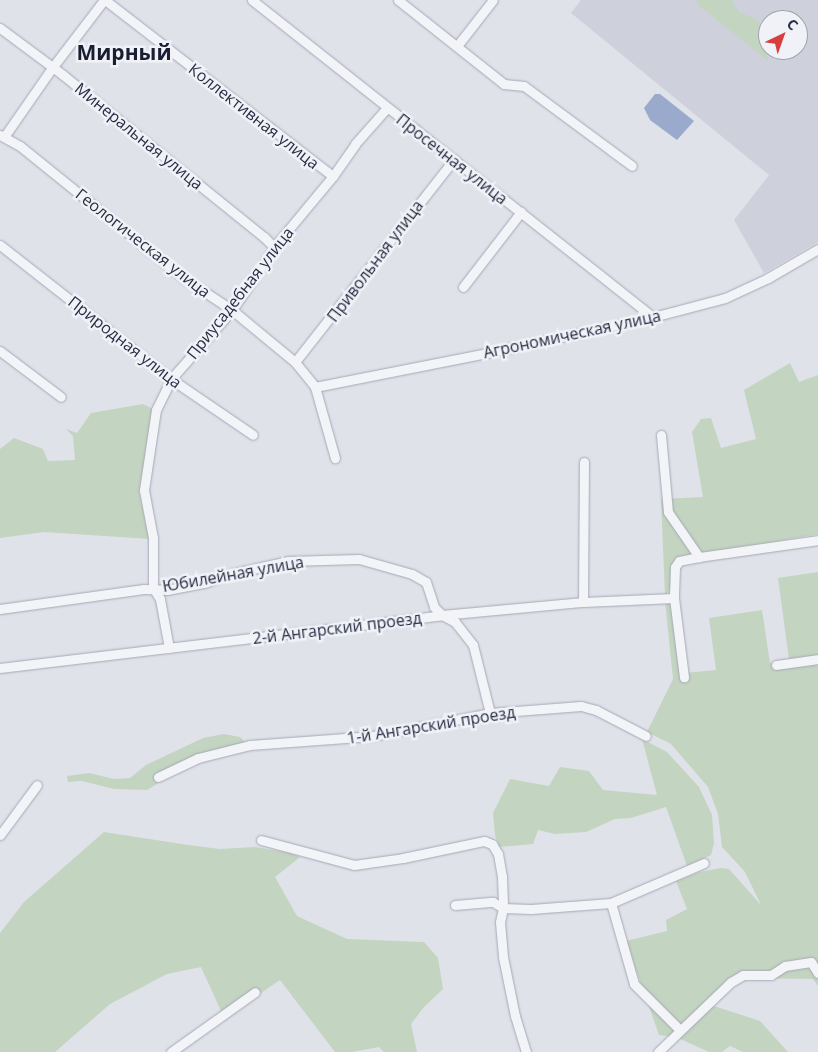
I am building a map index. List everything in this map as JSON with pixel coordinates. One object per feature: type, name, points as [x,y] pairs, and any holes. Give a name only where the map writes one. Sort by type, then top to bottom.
[{"type":"street","points":[[2,136],[104,0]]},
{"type":"street","name":"Коллективная улица","points":[[104,0],[333,176]]},
{"type":"street","name":"Просечная улица","points":[[252,0],[653,317]]},
{"type":"street","points":[[398,0],[504,84],[524,86],[632,166]]},
{"type":"street","points":[[457,46],[493,0]]},
{"type":"street","name":"Минеральная улица","points":[[0,28],[264,237],[275,248]]},
{"type":"street","name":"Приусадебная улица","points":[[169,648],[160,600],[153,588],[153,538],[144,490],[156,410],[171,379],[232,310],[275,248],[333,176],[354,144],[387,108]]},
{"type":"street","name":"Геологическая улица","points":[[2,136],[20,146],[185,279],[232,310],[296,362],[315,386],[335,458]]},
{"type":"street","name":"Привольная улица","points":[[296,362],[454,160]]},
{"type":"street","points":[[463,287],[521,212]]},
{"type":"street","name":"Природная улица","points":[[0,245],[171,379],[253,435]]},
{"type":"street","name":"Агрономическая улица","points":[[315,386],[653,317],[725,298],[768,278],[818,249]]},
{"type":"street","points":[[0,351],[60,397]]},
{"type":"street","points":[[661,435],[668,512],[699,557]]},
{"type":"street","points":[[583,602],[584,462]]},
{"type":"street","points":[[684,677],[674,598],[675,567],[679,562],[699,557],[818,540]]},
{"type":"street","name":"Юбилейная улица","points":[[0,609],[153,588],[167,590],[204,583],[230,574],[288,561],[359,559],[421,578],[426,582],[434,607],[442,615]]},
{"type":"street","name":"2-й Ангарский проезд","points":[[0,668],[442,615],[583,602],[674,598]]},
{"type":"street","points":[[442,615],[455,622],[473,645],[490,713]]},
{"type":"street","points":[[776,665],[818,659]]},
{"type":"street","name":"1-й Ангарский проезд","points":[[158,777],[198,758],[250,745],[373,736],[490,713],[581,706],[596,710],[646,736]]},
{"type":"street","points":[[0,835],[37,785]]},
{"type":"street","points":[[261,840],[354,864],[403,858],[484,841],[492,844],[498,854],[503,908],[500,922],[502,957],[515,1016],[526,1052]]},
{"type":"street","points":[[455,905],[493,902],[503,908],[532,909],[612,903],[704,863]]},
{"type":"street","points":[[612,903],[634,984],[680,1030]]},
{"type":"street","points":[[658,1052],[731,982],[743,975],[771,975],[786,966],[810,962],[818,972]]},
{"type":"street","points":[[171,1052],[255,992]]},
{"type":"shaded area","points":[[581,0],[818,0],[818,242],[764,273],[734,220],[769,175],[571,13]]},
{"type":"green space","points":[[697,0],[732,0],[739,12],[758,20],[758,53],[697,4]]},
{"type":"green space","points":[[790,363],[799,382],[818,375],[818,534],[679,558],[672,588],[665,595],[661,499],[703,497],[692,432],[701,419],[711,418],[721,448],[756,439],[744,390]]},
{"type":"green space","points":[[143,404],[153,409],[139,492],[150,539],[44,532],[0,538],[0,449],[14,438],[43,449],[48,461],[75,460],[73,436],[66,429],[77,433],[91,413]]},
{"type":"green space","points":[[818,572],[818,986],[813,979],[745,978],[737,981],[711,1005],[760,1021],[788,1052],[743,1052],[730,1046],[722,1052],[709,1052],[676,1037],[659,1035],[626,941],[667,931],[666,920],[687,909],[676,881],[700,872],[721,868],[729,869],[761,905],[745,872],[722,847],[718,814],[708,787],[671,744],[647,732],[673,679],[665,601],[673,601],[685,673],[716,670],[709,618],[762,610],[770,663],[789,660],[778,578]]},
{"type":"green space","points":[[224,734],[240,737],[246,743],[190,764],[147,790],[114,789],[82,781],[68,782],[67,776],[89,773],[114,779],[130,778],[146,765],[203,738]]},
{"type":"green space","points":[[642,739],[667,752],[699,787],[712,815],[714,843],[711,855],[687,866],[666,807],[631,818],[615,819],[586,832],[555,834],[538,830],[533,844],[499,847],[495,835],[493,813],[510,779],[549,786],[560,767],[589,771],[603,790],[657,795]]},
{"type":"green space","points":[[104,832],[220,849],[255,847],[290,853],[300,857],[275,877],[297,916],[347,939],[424,942],[438,958],[443,989],[424,1007],[411,1024],[417,1052],[384,1052],[379,1047],[352,1052],[335,1052],[280,980],[214,1025],[221,1011],[201,967],[167,974],[110,1004],[55,1052],[0,1052],[0,933],[24,902]]},
{"type":"water","points":[[655,94],[660,94],[694,121],[677,140],[650,120],[644,108]]},
{"type":"district","name":"Мирный","points":[[124,52]]}]
